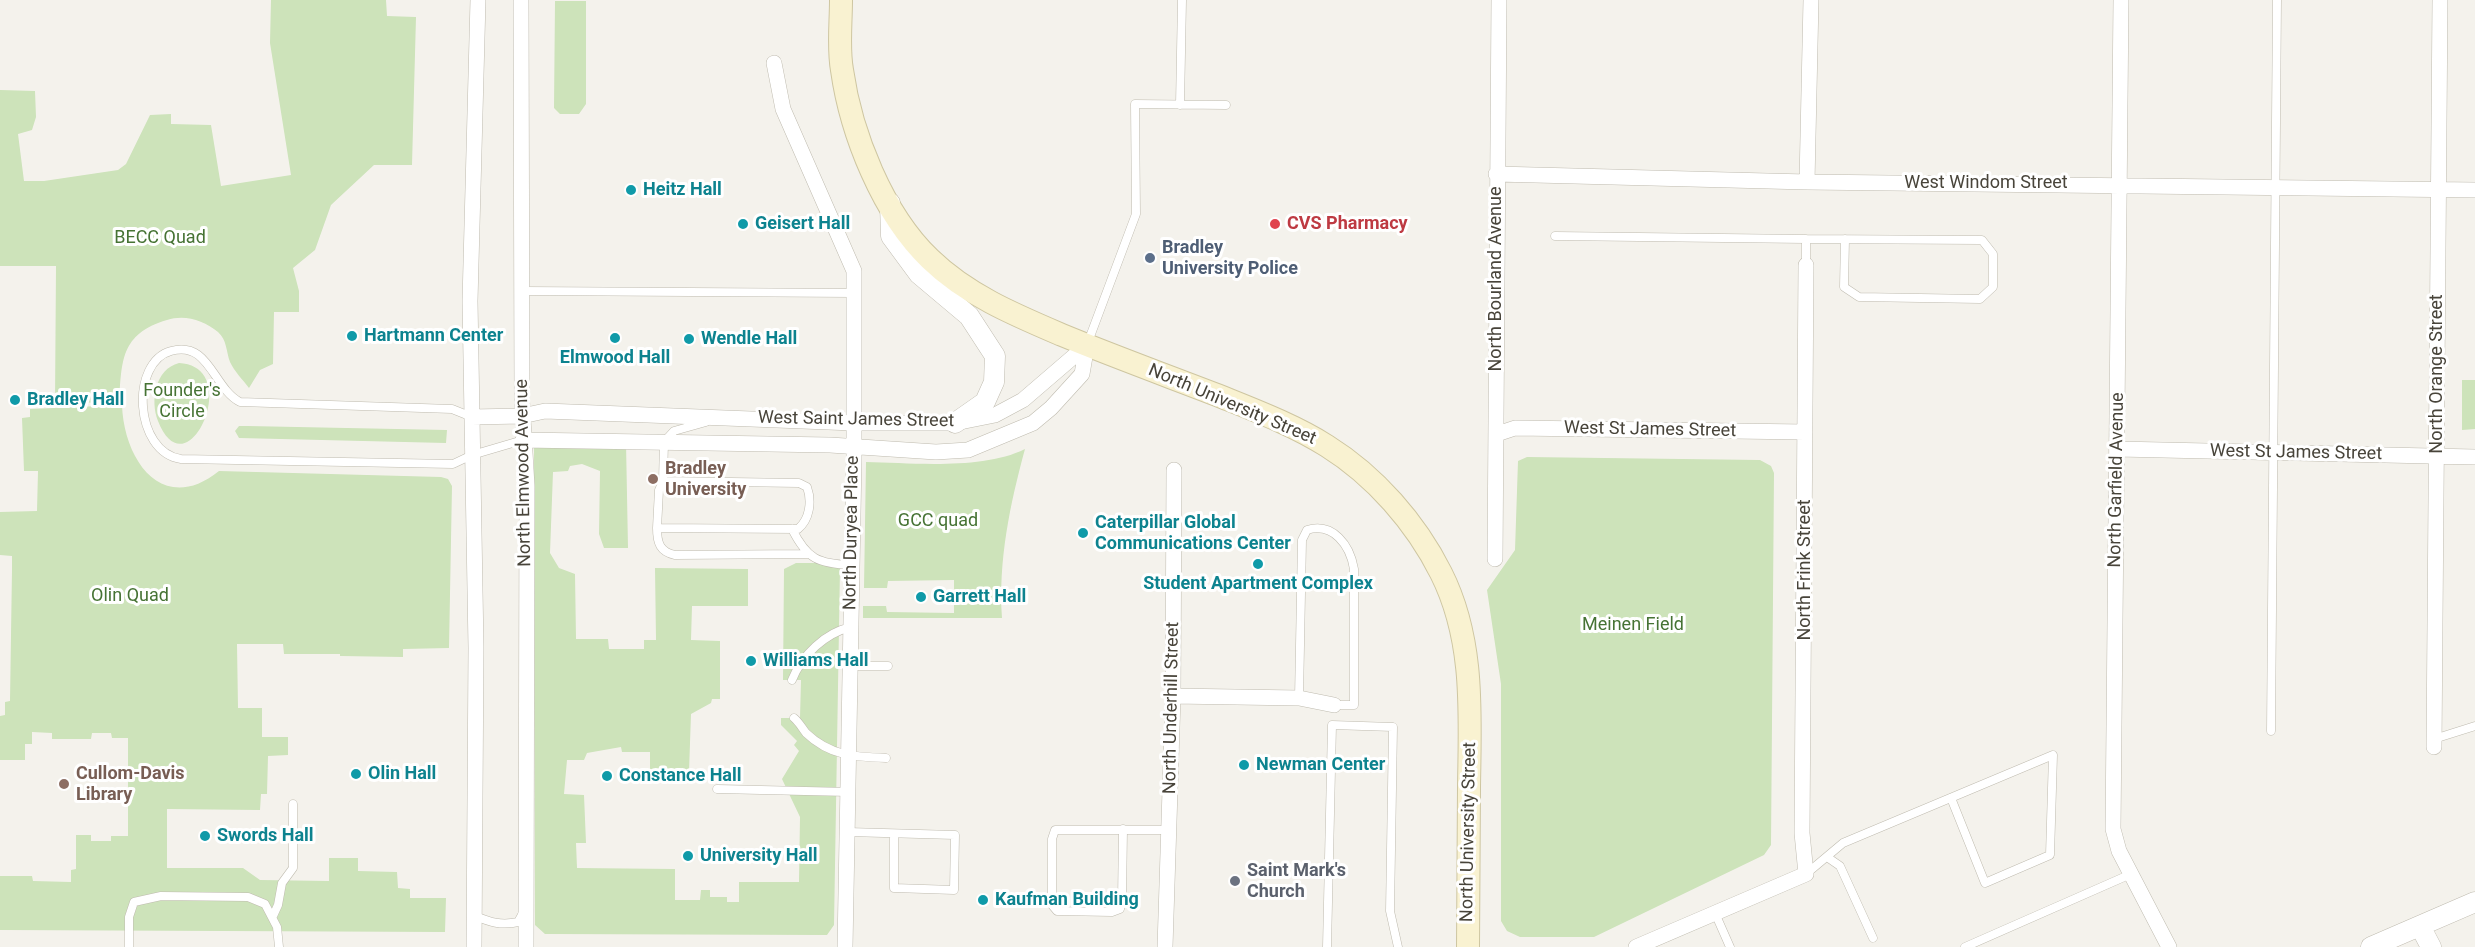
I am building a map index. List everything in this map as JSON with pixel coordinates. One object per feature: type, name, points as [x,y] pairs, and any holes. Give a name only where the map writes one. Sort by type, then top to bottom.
[{"type":"main road","name":"North University Street","points":[[841,0],[841,67],[849,108],[872,172],[913,242],[932,261],[974,294],[1017,316],[1255,410],[1326,445],[1359,470],[1410,522],[1442,574],[1463,637],[1470,694],[1468,947]]},
{"type":"street","points":[[474,947],[476,648],[470,301],[478,0]]},
{"type":"street","name":"North Elmwood Avenue","points":[[521,0],[522,416],[527,486],[526,947]]},
{"type":"street","name":"North Bourland Avenue","points":[[1496,559],[1498,0]]},
{"type":"street","points":[[1807,182],[1811,0]]},
{"type":"street","name":"North Garfield Avenue","points":[[2121,0],[2118,448],[2112,829],[2116,844],[2169,947]]},
{"type":"street","name":"North Orange Street","points":[[2434,743],[2440,0]]},
{"type":"street","name":"North Duryea Place","points":[[774,63],[783,109],[854,271],[850,757],[845,947]]},
{"type":"street","name":"West Windom Street","points":[[1496,174],[1807,182],[2475,190]]},
{"type":"street","points":[[890,203],[891,236],[919,274],[969,316],[995,356],[994,382],[985,402],[955,423]]},
{"type":"street","name":"North Frink Street","points":[[1806,265],[1802,833],[1806,874]]},
{"type":"street","name":"West Saint James Street","points":[[472,417],[522,416],[545,411],[854,423],[955,423],[995,415],[1023,400],[1087,345]]},
{"type":"street","name":"West Saint James Street","points":[[523,440],[854,447],[936,452],[968,450],[1000,439],[1034,423],[1065,394],[1082,374],[1087,345]]},
{"type":"street","name":"West St James Street","points":[[1497,434],[1515,428],[1805,432]]},
{"type":"street","name":"West St James Street","points":[[2118,448],[2475,457]]},
{"type":"street","name":"North Underhill Street","points":[[1165,947],[1173,696],[1174,470]]},
{"type":"street","points":[[1173,696],[1299,698],[1334,705]]},
{"type":"street","points":[[1636,947],[1806,874]]},
{"type":"street","points":[[2371,947],[2475,902]]},
{"type":"street","points":[[2420,926],[2431,947]]},
{"type":"lane","points":[[1180,105],[1182,0]]},
{"type":"lane","points":[[2271,731],[2277,0]]},
{"type":"lane","points":[[1087,345],[1136,214],[1135,104],[1226,105]]},
{"type":"lane","points":[[1555,236],[1982,240],[1994,254],[1993,287],[1980,299],[1859,297],[1844,287],[1845,239]]},
{"type":"lane","points":[[1806,239],[1806,265]]},
{"type":"lane","points":[[523,291],[855,293]]},
{"type":"lane","name":"West Saint James Street","points":[[472,417],[452,409],[240,402],[232,399],[201,356],[182,349],[170,351],[159,357],[146,377],[144,389],[147,430],[157,448],[172,458],[446,465],[523,440]]},
{"type":"lane","points":[[735,417],[674,431],[664,442],[663,481],[658,490],[657,540],[661,549],[675,555],[807,554]]},
{"type":"lane","points":[[657,528],[792,529],[801,526],[809,508],[807,487],[799,483],[663,481]]},
{"type":"lane","points":[[1299,698],[1302,540],[1307,530],[1319,526],[1328,529],[1343,542],[1351,552],[1354,569],[1354,705],[1334,705]]},
{"type":"lane","points":[[792,529],[807,554],[816,560],[852,565]]},
{"type":"lane","points":[[792,680],[798,666],[824,638],[834,631],[851,627]]},
{"type":"lane","points":[[850,666],[888,666]]},
{"type":"lane","points":[[794,718],[805,732],[833,752],[850,757],[886,758]]},
{"type":"lane","points":[[1327,947],[1332,726],[1393,727],[1390,911],[1398,947]]},
{"type":"lane","points":[[2434,743],[2475,726]]},
{"type":"lane","points":[[1806,874],[1843,843],[2052,755],[2050,855],[1985,883],[1951,798]]},
{"type":"lane","points":[[717,789],[849,792]]},
{"type":"lane","points":[[273,916],[278,905],[282,883],[293,868],[293,804]]},
{"type":"lane","points":[[1123,829],[1120,909],[1112,912],[1057,911],[1052,905],[1052,839],[1055,830],[1123,829],[1169,830]]},
{"type":"lane","points":[[848,832],[955,835],[954,890],[894,888],[894,834]]},
{"type":"lane","points":[[1827,857],[1840,866],[1873,938]]},
{"type":"lane","points":[[1965,947],[2131,874]]},
{"type":"lane","points":[[129,947],[130,910],[134,902],[141,898],[161,896],[248,897],[265,904],[273,916],[279,947]]},
{"type":"lane","points":[[475,916],[496,924],[509,924],[518,922],[526,906]]},
{"type":"lane","points":[[1715,913],[1730,947]]},
{"type":"green space","name":"BECC Quad","points":[[271,0],[386,0],[387,16],[416,17],[412,165],[374,165],[331,205],[315,250],[293,268],[299,291],[299,312],[274,312],[273,364],[260,370],[249,388],[232,365],[225,342],[218,332],[200,321],[173,318],[152,326],[132,341],[123,362],[119,403],[55,402],[56,266],[0,266],[0,90],[35,91],[36,117],[32,130],[18,134],[24,181],[44,181],[118,170],[126,164],[150,115],[171,114],[171,124],[211,125],[221,186],[291,175],[270,43]]},
{"type":"green space","points":[[555,1],[586,1],[586,104],[579,114],[560,114],[554,108]]},
{"type":"green space","name":"Founder's Circle","points":[[179,363],[198,369],[208,384],[209,402],[204,421],[195,436],[183,444],[170,440],[158,421],[155,404],[156,387],[164,372]]},
{"type":"green space","points":[[2462,380],[2475,380],[2475,429],[2462,430]]},
{"type":"green space","name":"Olin Quad","points":[[122,405],[124,426],[130,445],[150,476],[164,485],[180,488],[199,483],[219,471],[448,479],[452,486],[449,648],[403,649],[403,657],[340,656],[340,654],[284,654],[283,644],[237,644],[238,708],[262,708],[262,737],[288,737],[288,755],[268,756],[267,794],[261,794],[260,810],[167,809],[167,868],[243,868],[260,880],[329,881],[329,858],[358,858],[358,871],[397,872],[398,888],[410,889],[410,898],[446,898],[445,932],[0,930],[0,876],[32,876],[33,881],[71,882],[71,870],[76,869],[76,835],[91,835],[91,841],[111,841],[111,836],[128,836],[128,738],[112,738],[111,733],[92,733],[91,739],[52,739],[52,733],[32,732],[32,744],[25,744],[25,760],[0,760],[0,716],[5,715],[5,702],[10,701],[12,556],[0,555],[0,512],[37,511],[38,471],[24,471],[22,418],[30,417],[30,409]]},
{"type":"green space","points":[[239,426],[447,430],[446,443],[239,438],[235,431]]},
{"type":"green space","points":[[534,441],[626,442],[628,548],[604,548],[599,534],[600,471],[582,464],[570,466],[568,471],[553,472],[550,553],[559,568],[575,574],[576,639],[608,639],[609,649],[644,649],[644,640],[656,640],[655,568],[748,569],[748,606],[692,606],[691,640],[720,641],[720,699],[712,699],[711,703],[691,714],[689,772],[650,779],[650,752],[622,752],[621,747],[587,753],[584,760],[567,760],[564,794],[584,795],[586,843],[576,843],[577,868],[675,869],[675,900],[700,900],[701,890],[710,890],[710,897],[727,897],[727,902],[739,902],[739,882],[799,882],[800,817],[782,779],[799,751],[794,745],[797,741],[781,725],[781,718],[800,718],[801,680],[783,680],[784,569],[796,563],[827,563],[840,568],[834,925],[827,935],[545,934],[535,925]]},
{"type":"green space","name":"GCC quad","points":[[1025,449],[1006,533],[1002,575],[1002,618],[863,618],[863,606],[886,606],[887,612],[954,613],[954,580],[888,581],[887,588],[864,588],[866,462],[969,463],[1008,456]]},
{"type":"green space","name":"Meinen Field","points":[[1527,457],[1760,460],[1771,466],[1774,473],[1771,845],[1764,855],[1594,937],[1520,937],[1507,931],[1501,921],[1501,684],[1487,590],[1515,550],[1518,461]]},
{"type":"place","name":"Heitz Hall","points":[[631,190]]},
{"type":"place","name":"Geisert Hall","points":[[743,224]]},
{"type":"place","name":"CVS Pharmacy","points":[[1275,224]]},
{"type":"place","name":"Bradley University Police","points":[[1150,258]]},
{"type":"place","name":"Hartmann Center","points":[[352,336]]},
{"type":"place","name":"Elmwood Hall","points":[[615,338]]},
{"type":"place","name":"Wendle Hall","points":[[689,339]]},
{"type":"place","name":"Bradley Hall","points":[[15,400]]},
{"type":"place","name":"Bradley University","points":[[653,479]]},
{"type":"place","name":"Caterpillar Global Communications Center","points":[[1083,533]]},
{"type":"place","name":"Student Apartment Complex","points":[[1258,564]]},
{"type":"place","name":"Garrett Hall","points":[[921,597]]},
{"type":"place","name":"Williams Hall","points":[[751,661]]},
{"type":"place","name":"Newman Center","points":[[1244,765]]},
{"type":"place","name":"Olin Hall","points":[[356,774]]},
{"type":"place","name":"Constance Hall","points":[[607,776]]},
{"type":"place","name":"Cullom-Davis Library","points":[[64,784]]},
{"type":"place","name":"Swords Hall","points":[[205,836]]},
{"type":"place","name":"University Hall","points":[[688,856]]},
{"type":"place","name":"Saint Mark's Church","points":[[1235,881]]},
{"type":"place","name":"Kaufman Building","points":[[983,900]]}]
